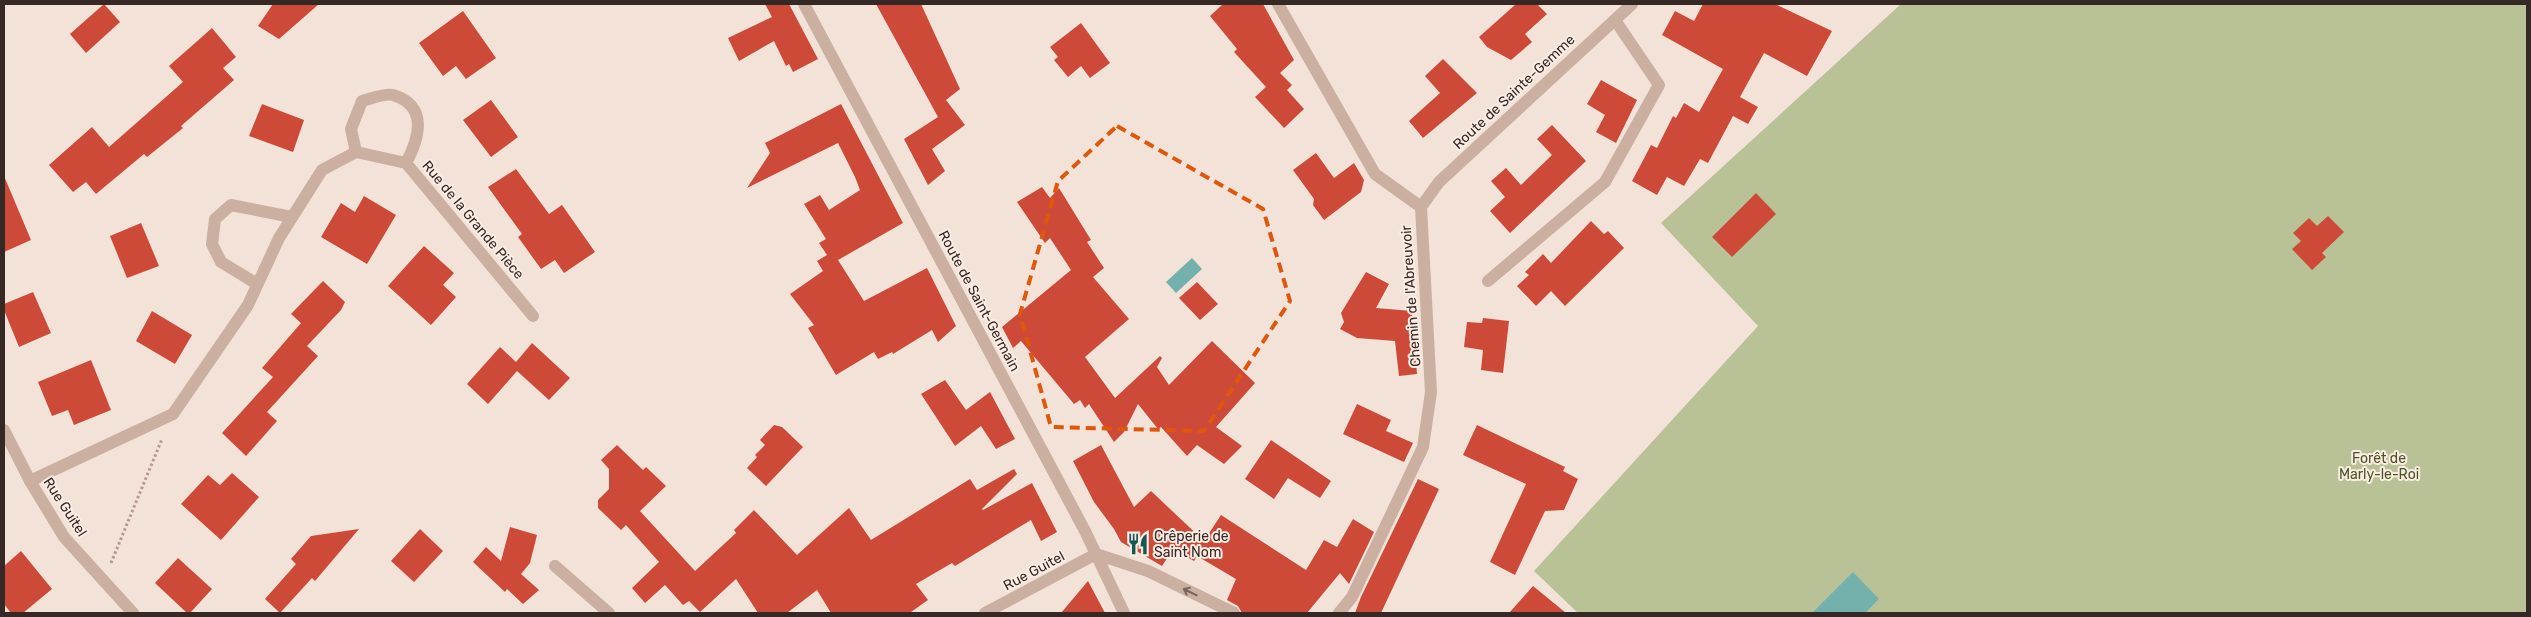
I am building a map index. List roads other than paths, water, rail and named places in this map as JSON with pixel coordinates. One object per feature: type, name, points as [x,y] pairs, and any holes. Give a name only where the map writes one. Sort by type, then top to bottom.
[{"type":"street","name":"Route de Saint-Germain","points":[[804,4],[1096,554],[1124,613]]},
{"type":"street","name":"Chemin de l'Abreuvoir","points":[[1278,4],[1375,174],[1421,207],[1431,392],[1423,447],[1352,597],[1339,613]]},
{"type":"street","name":"Route de Sainte-Gemme","points":[[1421,207],[1439,182],[1632,4]]},
{"type":"street","points":[[1488,281],[1605,182],[1659,85],[1615,20]]},
{"type":"street","points":[[30,481],[173,414],[248,305],[279,238],[322,170],[356,152],[351,128],[362,101],[392,95],[410,104],[420,124],[416,144],[406,163]]},
{"type":"street","name":"Rue de la Grande Pièce","points":[[356,152],[406,163],[532,316]]},
{"type":"street","points":[[258,284],[221,262],[212,244],[215,219],[231,205],[292,217]]},
{"type":"street","name":"Rue Guitel","points":[[4,430],[30,481],[64,538],[103,582],[134,613]]},
{"type":"street","name":"Rue Guitel","points":[[986,613],[1096,554]]},
{"type":"street","points":[[1096,554],[1148,571],[1234,613]]},
{"type":"street","points":[[555,566],[609,613]]},
{"type":"water","points":[[1192,258],[1202,269],[1176,293],[1166,282]]},
{"type":"water","points":[[1853,572],[1879,599],[1865,613],[1812,613]]},
{"type":"place","name":"Crêperie de Saint Nom","points":[[1138,544]]},
{"type":"park label","name":"Forêt de Marly-le-Roi","points":[[2379,466]]}]
